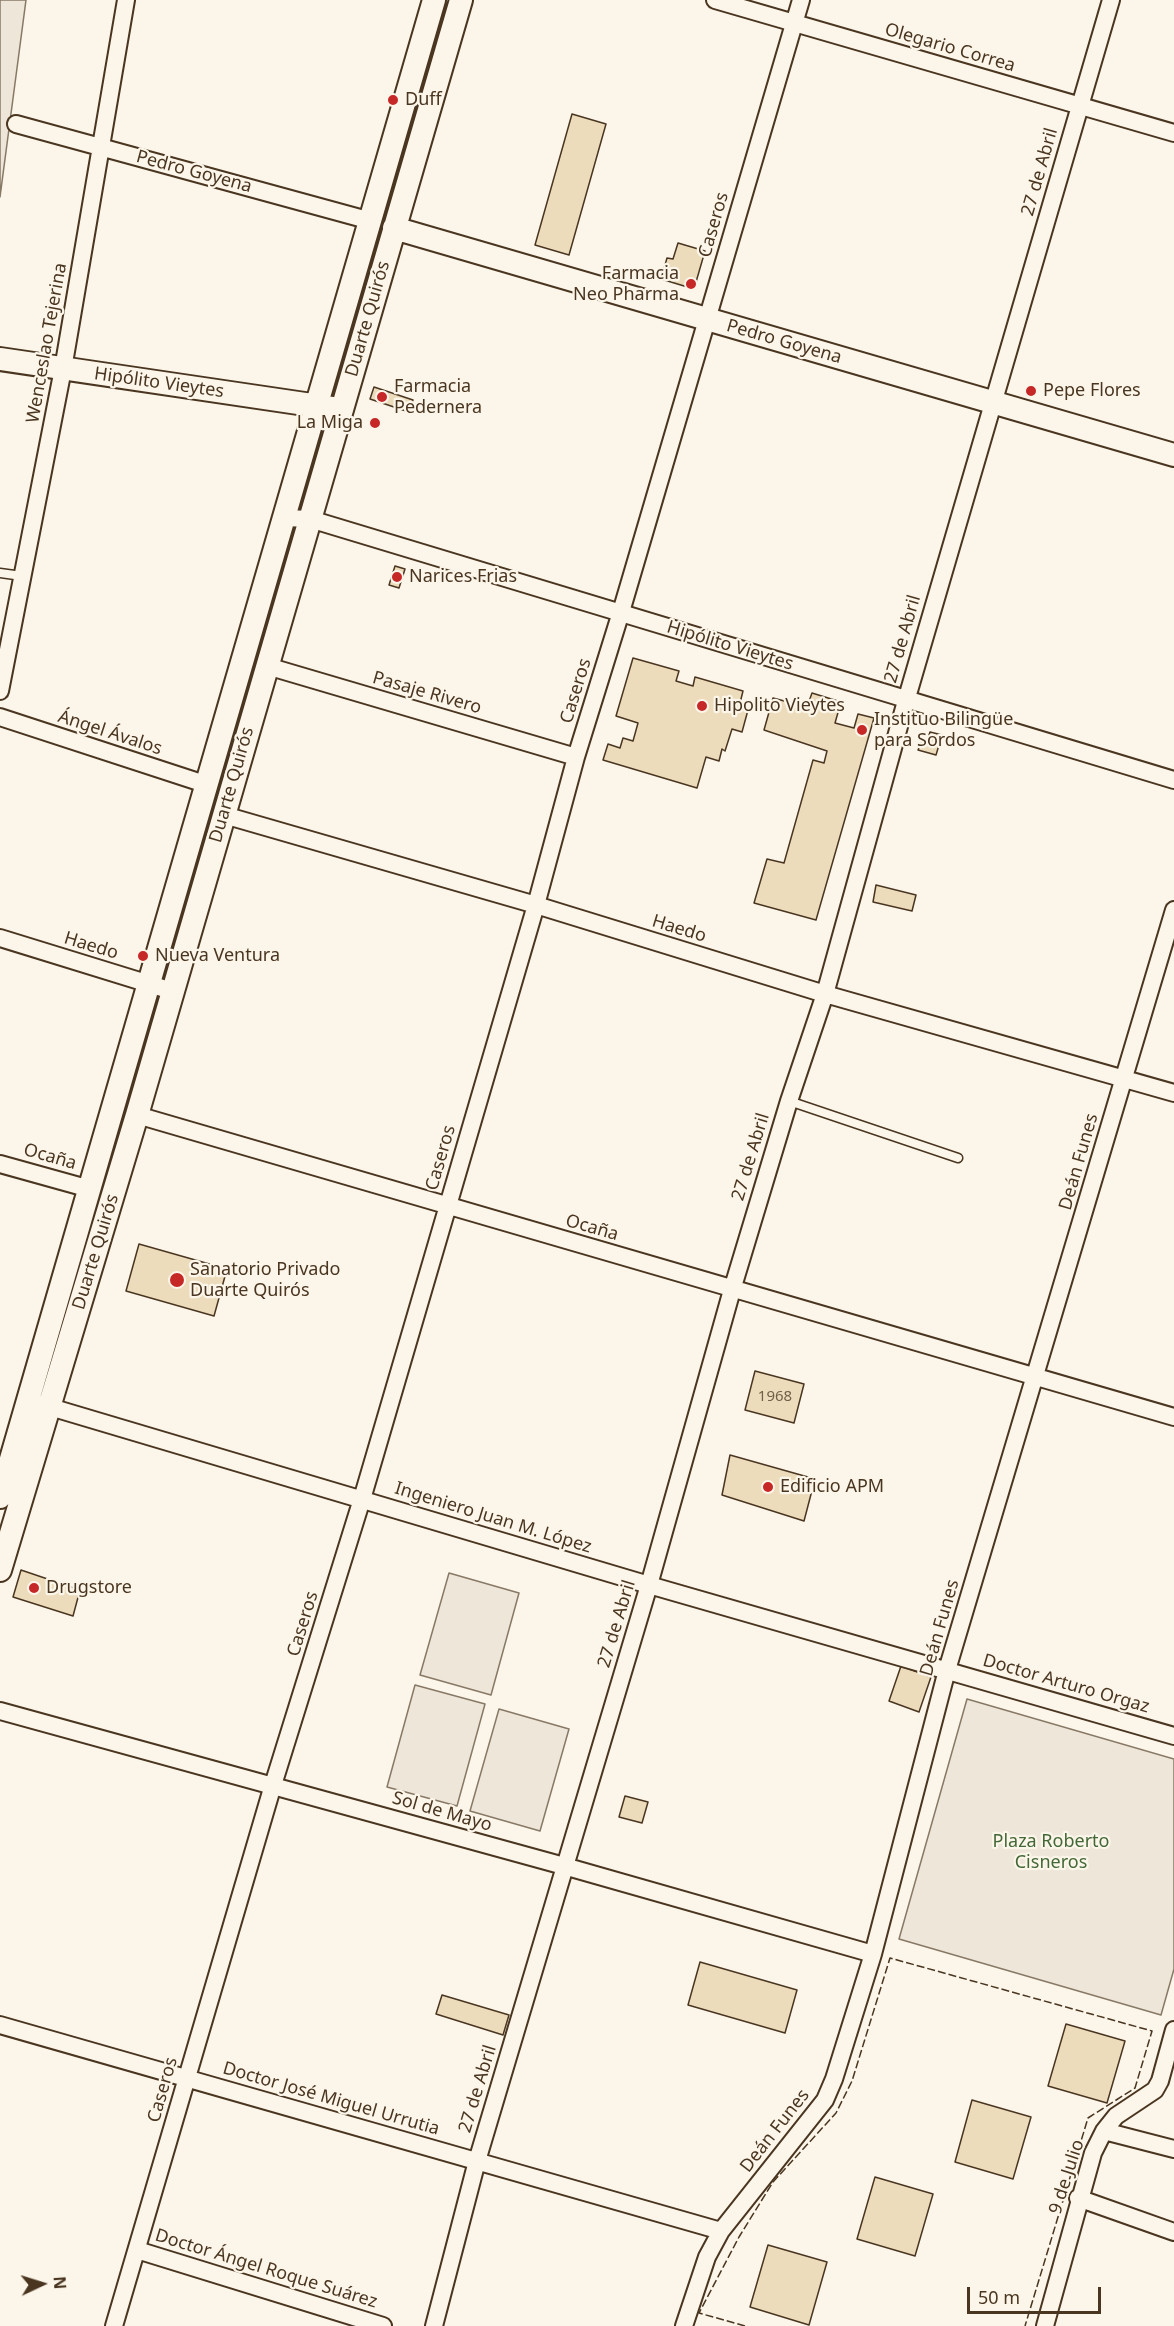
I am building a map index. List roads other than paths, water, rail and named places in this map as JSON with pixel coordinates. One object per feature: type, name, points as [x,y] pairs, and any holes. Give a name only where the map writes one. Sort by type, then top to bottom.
[{"type":"main road","name":"Duarte Quirós","points":[[0,1570],[90,1189],[319,405],[434,0]]},
{"type":"main road","name":"Duarte Quirós","points":[[0,1497],[38,1404],[137,1115],[461,0]]},
{"type":"main road","name":"Pedro Goyena","points":[[394,228],[1174,455]]},
{"type":"main road","name":"Hipólito Vieytes","points":[[0,359],[342,410]]},
{"type":"street","name":"Wenceslao Tejerina","points":[[0,691],[63,369],[126,0]]},
{"type":"street","name":"Olegario Correa","points":[[715,0],[1174,134]]},
{"type":"street","name":"Caseros","points":[[114,2326],[273,1785],[362,1499],[536,905],[576,757],[621,612],[801,0]]},
{"type":"street","name":"27 de Abril","points":[[434,2326],[477,2161],[649,1585],[732,1290],[789,1101],[825,994],[992,402],[1111,0]]},
{"type":"street","name":"Pedro Goyena","points":[[16,123],[371,221]]},
{"type":"street","name":"Hipólito Vieytes","points":[[285,518],[310,519],[621,612],[906,701],[1174,780]]},
{"type":"street","name":"Pasaje Rivero","points":[[267,666],[576,757]]},
{"type":"street","name":"Ángel Ávalos","points":[[0,717],[208,785]]},
{"type":"street","name":"Haedo","points":[[224,814],[536,905],[825,994],[1174,1094]]},
{"type":"street","name":"Deán Funes","points":[[684,2326],[707,2257],[721,2231],[825,2100],[834,2079],[873,1954],[947,1670],[1174,910]]},
{"type":"street","name":"Haedo","points":[[0,938],[172,991]]},
{"type":"street","name":"Ocaña","points":[[137,1115],[1174,1417]]},
{"type":"street","name":"Ocaña","points":[[0,1164],[90,1189]]},
{"type":"street","name":"Ingeniero Juan M. López","points":[[38,1404],[649,1585],[947,1670]]},
{"type":"street","name":"Doctor Arturo Orgaz","points":[[947,1670],[1174,1736]]},
{"type":"street","name":"Sol de Mayo","points":[[0,1711],[273,1785],[873,1954]]},
{"type":"street","name":"Doctor José Miguel Urrutia","points":[[0,2025],[721,2231]]},
{"type":"street","name":"9 de Julio","points":[[1045,2326],[1078,2198],[1093,2153],[1104,2131],[1116,2116],[1155,2090],[1160,2081],[1174,2030]]},
{"type":"street","points":[[1104,2131],[1174,2149]]},
{"type":"street","points":[[1078,2198],[1174,2232]]},
{"type":"street","name":"Doctor Ángel Roque Suárez","points":[[137,2250],[383,2326]]},
{"type":"lane","points":[[0,573],[22,576]]},
{"type":"lane","points":[[789,1101],[958,1158]]},
{"type":"place","name":"Duff","points":[[393,100]]},
{"type":"place","name":"Farmacia Neo Pharma","points":[[691,284]]},
{"type":"place","name":"Pepe Flores","points":[[1031,391]]},
{"type":"place","name":"Farmacia Pedernera","points":[[382,397]]},
{"type":"place","name":"La Miga","points":[[375,423]]},
{"type":"place","name":"Narices Frias","points":[[397,577]]},
{"type":"place","name":"Hipolito Vieytes","points":[[702,706]]},
{"type":"place","name":"Instituo Bilingüe para Sordos","points":[[862,730]]},
{"type":"place","name":"Nueva Ventura","points":[[143,956]]},
{"type":"place","name":"Sanatorio Privado Duarte Quirós","points":[[177,1280]]},
{"type":"place","name":"Edificio APM","points":[[768,1487]]},
{"type":"place","name":"Drugstore","points":[[34,1588]]},
{"type":"park label","name":"Plaza Roberto Cisneros","points":[[1051,1852]]}]
